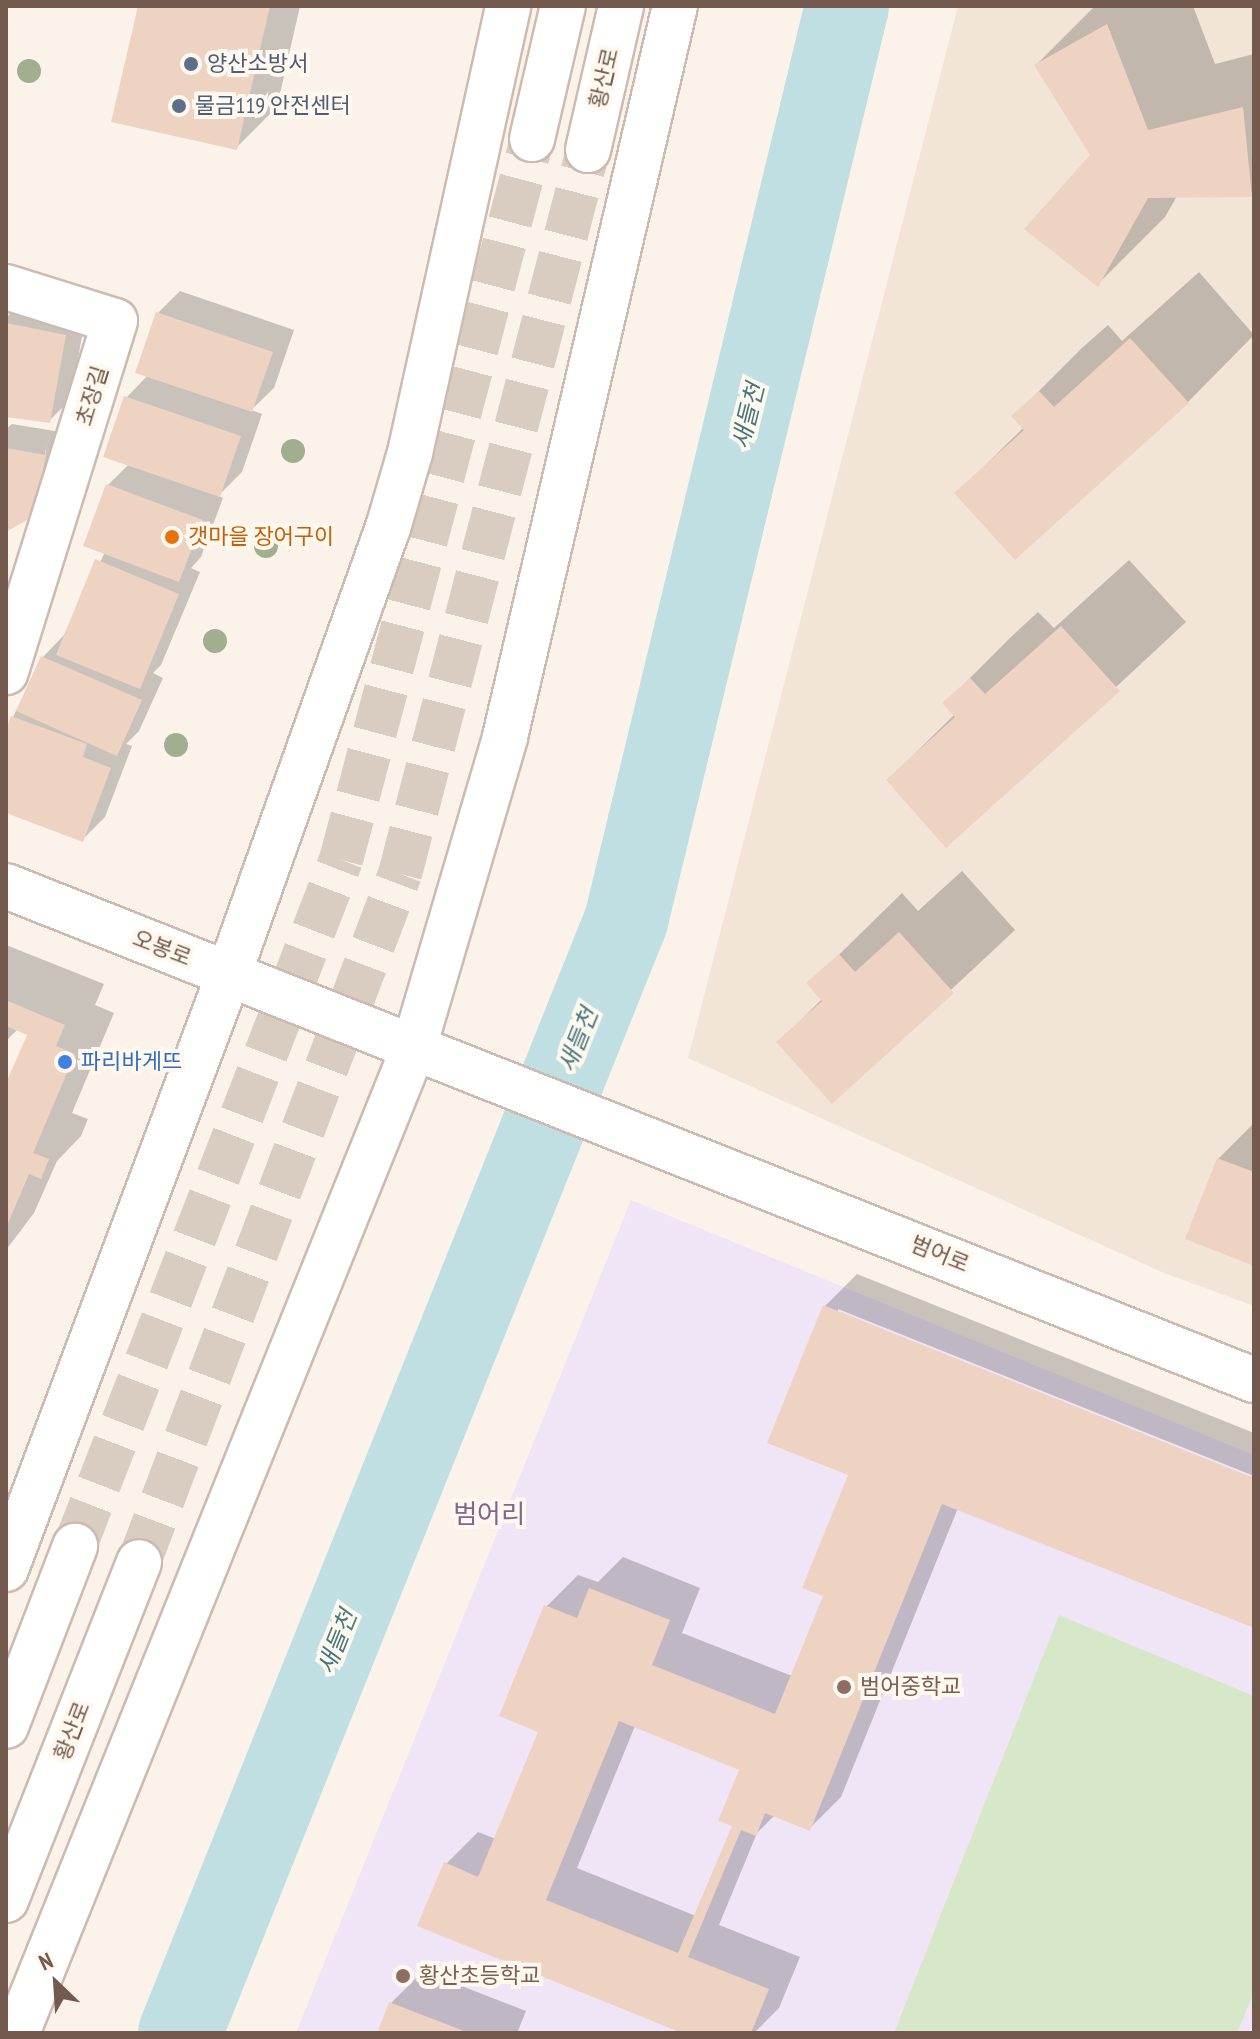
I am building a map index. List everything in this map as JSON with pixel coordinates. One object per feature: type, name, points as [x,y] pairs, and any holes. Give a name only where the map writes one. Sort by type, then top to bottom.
[{"type":"main road","points":[[6,1569],[229,974],[410,453],[508,6]]},
{"type":"main road","points":[[532,139],[563,6]]},
{"type":"main road","name":"황산로","points":[[588,150],[621,6]]},
{"type":"main road","points":[[17,2033],[414,1047],[505,737],[675,6]]},
{"type":"main road","name":"초장길","points":[[6,287],[115,321],[20,578],[6,672]]},
{"type":"main road","name":"오봉로","points":[[6,886],[414,1047]]},
{"type":"main road","name":"범어로","points":[[414,1047],[1254,1380]]},
{"type":"main road","points":[[6,1726],[75,1546]]},
{"type":"main road","name":"황산로","points":[[6,1900],[139,1562]]},
{"type":"shaded area","points":[[958,6],[1254,6],[1254,1306],[1164,1273],[688,1058]]},
{"type":"shaded area","name":"범어중학교","points":[[631,1200],[1254,1455],[1254,2023],[1250,2033],[296,2033]]},
{"type":"green space","points":[[1059,1615],[1254,1696],[1254,1992],[1237,2033],[894,2033]]},
{"type":"building","name":"양산소방서","points":[[138,6],[270,6],[237,150],[111,122]]},
{"type":"building","points":[[1107,24],[1148,130],[1243,107],[1252,197],[1148,198],[1098,287],[1024,229],[1090,155],[1034,65]]},
{"type":"building","points":[[156,312],[273,352],[252,412],[135,373]]},
{"type":"building","points":[[6,323],[66,335],[50,423],[6,417]]},
{"type":"building","points":[[1130,338],[1189,403],[1015,560],[954,493],[1024,430],[1011,416],[1039,391],[1054,407]]},
{"type":"building","points":[[124,396],[241,436],[220,497],[103,457]]},
{"type":"building","points":[[6,448],[46,455],[32,517],[6,532]]},
{"type":"building","points":[[106,484],[203,520],[179,582],[83,546]]},
{"type":"building","points":[[95,559],[179,594],[140,689],[56,655]]},
{"type":"building","points":[[1061,626],[1120,691],[946,848],[886,780],[955,717],[942,703],[970,678],[985,694]]},
{"type":"building","points":[[41,656],[142,700],[117,756],[16,711]]},
{"type":"building","points":[[11,716],[87,744],[83,757],[111,768],[83,842],[6,813],[6,730]]},
{"type":"building","points":[[899,932],[954,993],[832,1104],[776,1042],[822,1001],[806,983],[839,954],[855,972]]},
{"type":"building","points":[[8,1001],[65,1025],[56,1046],[75,1054],[33,1153],[49,1159],[41,1179],[29,1174],[6,1228],[6,1083],[27,1035],[6,1026]]},
{"type":"building","points":[[1217,1158],[1254,1172],[1254,1266],[1185,1239]]},
{"type":"building","points":[[823,1305],[1254,1478],[1254,1628],[942,1504],[810,1831],[765,1813],[756,1836],[741,1830],[688,1957],[769,1989],[751,2033],[682,2033],[417,1926],[444,1862],[478,1877],[538,1732],[499,1716],[544,1605],[577,1618],[589,1588],[670,1620],[652,1665],[775,1714],[823,1596],[802,1588],[848,1475],[767,1443]],"holes":[[[619,1721],[739,1770],[718,1821],[732,1826],[678,1953],[546,1900]]]},
{"type":"building","points":[[389,2002],[469,2033],[377,2033]]},
{"type":"waterway","name":"새들천","points":[[180,2033],[626,921],[847,6]]},
{"type":"tunnel","points":[[75,1546],[341,860],[532,139]]},
{"type":"tunnel","points":[[139,1562],[400,874],[588,150]]},
{"type":"place","name":"양산소방서","points":[[191,64]]},
{"type":"place","name":"물금119 안전센터","points":[[179,106]]},
{"type":"place","name":"갯마을 장어구이","points":[[172,537]]},
{"type":"place","name":"파리바게뜨","points":[[65,1062]]},
{"type":"place","name":"범어중학교","points":[[844,1687]]},
{"type":"place","name":"황산초등학교","points":[[403,1976]]},
{"type":"district","name":"범어리","points":[[489,1514]]}]
